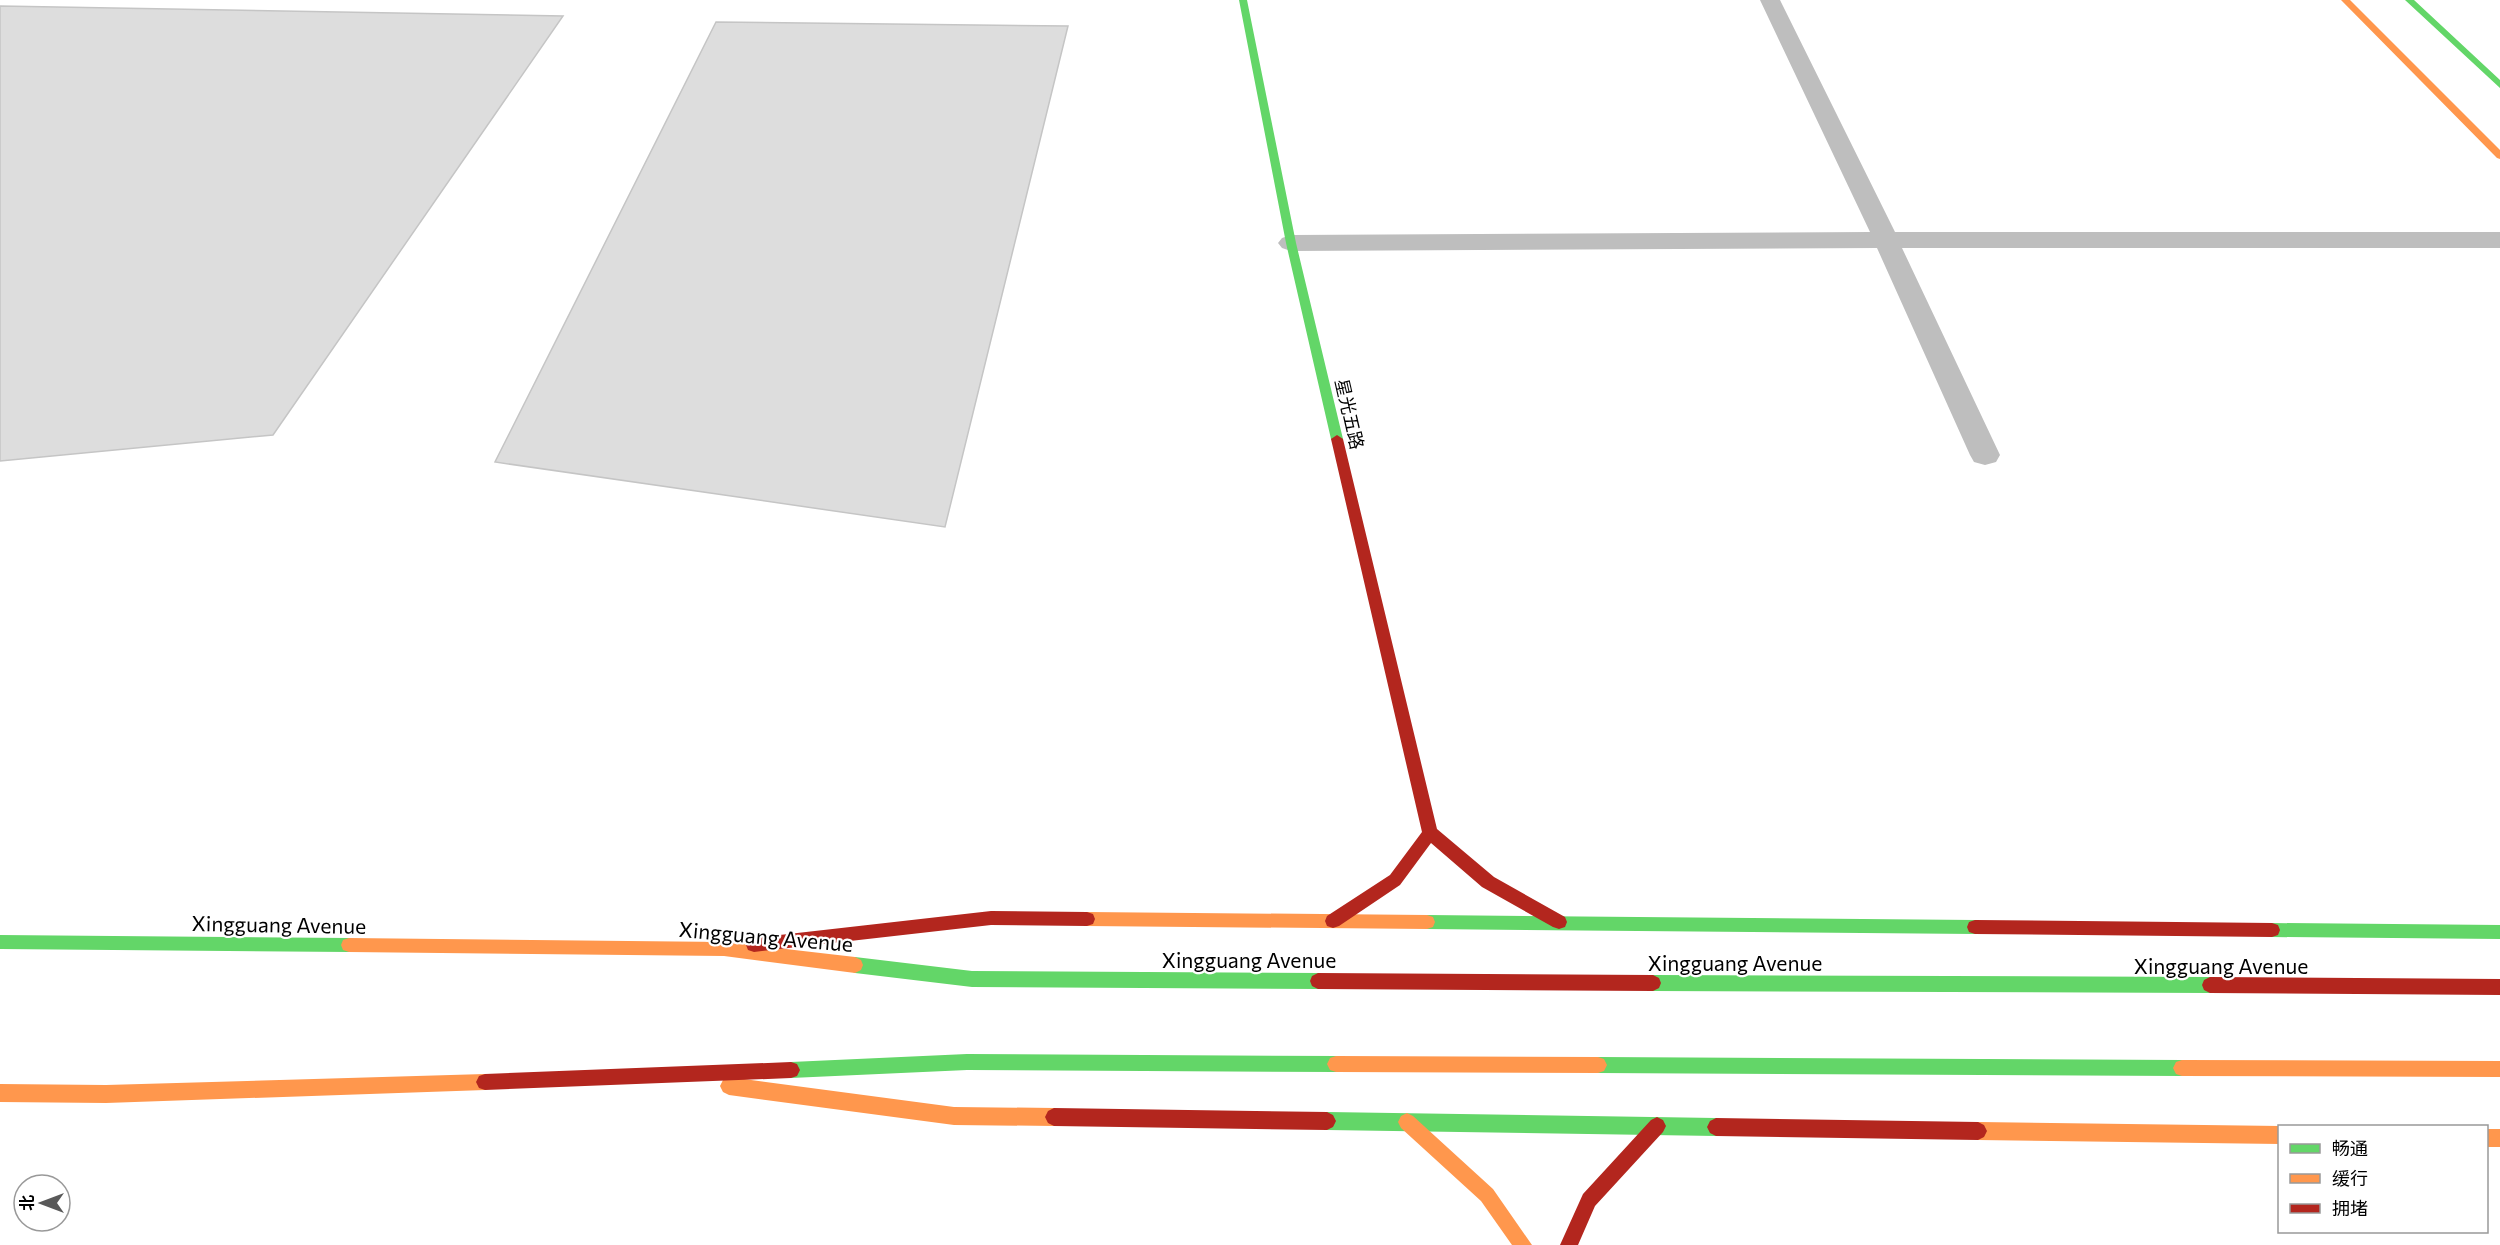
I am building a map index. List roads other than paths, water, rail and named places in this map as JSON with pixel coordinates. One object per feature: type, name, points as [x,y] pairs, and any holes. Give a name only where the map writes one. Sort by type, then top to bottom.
[{"type":"street","name":"星光五路","points":[[1243,0],[1291,243],[1430,833]]},
{"type":"street","points":[[1770,0],[1886,240],[1985,455]]},
{"type":"street","points":[[2345,0],[2500,156]]},
{"type":"street","points":[[2409,0],[2500,85]]},
{"type":"street","points":[[1291,243],[2500,240]]},
{"type":"street","points":[[1333,921],[1395,880],[1430,833],[1488,882],[1561,923]]},
{"type":"street","points":[[724,949],[991,918],[2500,932]]},
{"type":"street","name":"Xingguang Avenue","points":[[0,942],[724,949],[972,979],[2500,987]]},
{"type":"street","points":[[0,1093],[106,1094],[656,1076],[967,1062],[2500,1069]]},
{"type":"street","points":[[656,1076],[954,1116],[2278,1135]]},
{"type":"street","points":[[35,1108],[106,1094]]},
{"type":"street","points":[[1407,1122],[1487,1195],[1524,1245]]},
{"type":"street","points":[[1569,1245],[1589,1200],[1657,1126]]}]
